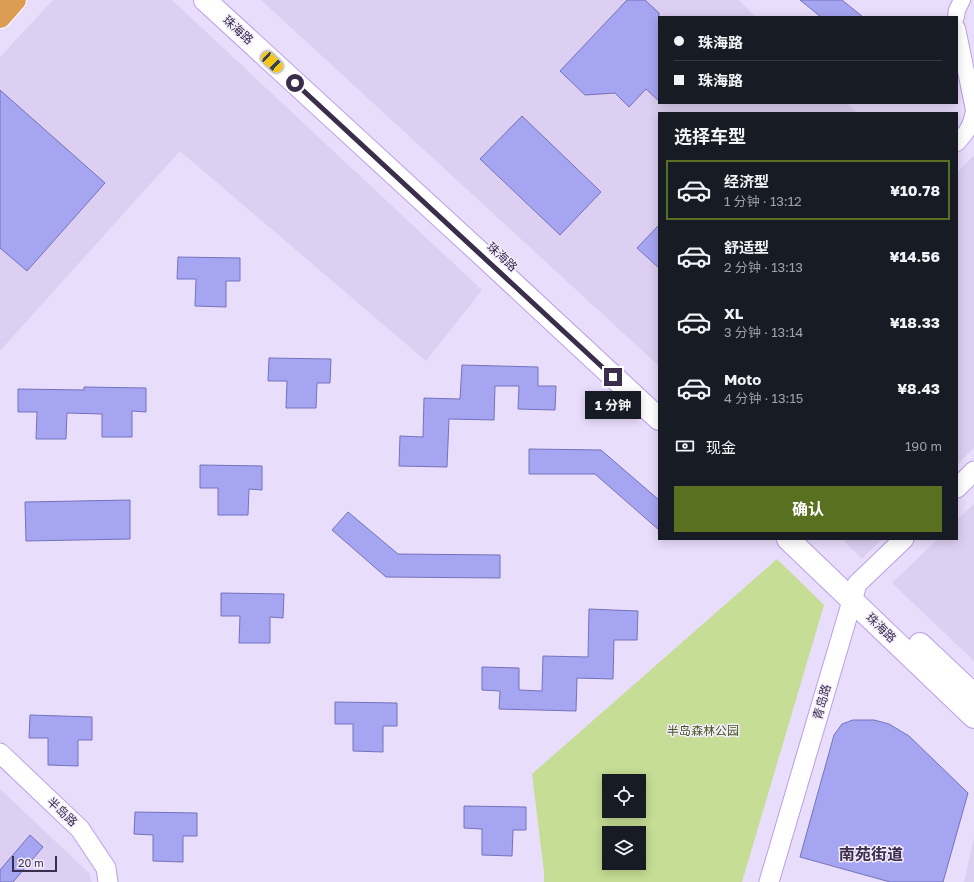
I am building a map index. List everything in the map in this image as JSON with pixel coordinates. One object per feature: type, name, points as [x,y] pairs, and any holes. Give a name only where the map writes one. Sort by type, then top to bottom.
[{"type":"highway","points":[[0,17],[15,0]]},
{"type":"main road","name":"珠海路","points":[[205,0],[658,418]]},
{"type":"main road","name":"珠海路","points":[[218,0],[658,401]]},
{"type":"main road","name":"珠海路","points":[[789,540],[855,592],[974,695]]},
{"type":"main road","name":"珠海路","points":[[809,540],[855,592],[974,717]]},
{"type":"street","points":[[956,16],[957,10],[962,0]]},
{"type":"street","points":[[958,33],[974,110],[972,123],[965,135],[958,142]]},
{"type":"street","points":[[958,487],[974,471]]},
{"type":"street","name":"青岛路","points":[[769,882],[855,592],[903,540]]},
{"type":"street","name":"半岛路","points":[[0,753],[80,829],[106,868],[108,882]]},
{"type":"shaded area","points":[[53,0],[172,0],[482,290],[426,361],[180,151],[0,351],[0,57]]},
{"type":"shaded area","points":[[261,0],[739,0],[755,16],[658,16],[658,104],[848,104],[856,112],[658,112],[658,365]]},
{"type":"shaded area","points":[[974,155],[974,448],[958,464],[958,172]]},
{"type":"shaded area","points":[[974,504],[974,661],[892,583],[937,540],[958,540],[958,519]]},
{"type":"shaded area","points":[[843,540],[881,540],[862,559]]},
{"type":"shaded area","points":[[0,789],[89,873],[92,882],[0,882]]},
{"type":"shaded area","points":[[974,838],[974,882],[964,882]]},
{"type":"green space","name":"半岛森林公园","points":[[777,559],[824,605],[742,882],[544,882],[532,774]]},
{"type":"building","points":[[627,0],[645,0],[659,13],[658,100],[646,89],[629,107],[615,93],[585,95],[560,71]]},
{"type":"building","points":[[800,0],[842,0],[862,16],[820,16]]},
{"type":"building","points":[[0,90],[105,183],[27,271],[0,248]]},
{"type":"building","points":[[522,116],[601,192],[560,235],[480,159]]},
{"type":"building","points":[[658,226],[658,267],[637,248]]},
{"type":"building","points":[[178,257],[240,258],[240,281],[226,281],[226,307],[195,306],[196,279],[177,279]]},
{"type":"building","points":[[269,358],[331,359],[330,383],[317,383],[316,408],[286,408],[287,381],[268,381]]},
{"type":"building","points":[[462,365],[538,367],[538,386],[556,386],[555,410],[518,409],[519,386],[495,386],[494,420],[449,419],[447,467],[399,466],[400,436],[423,437],[424,398],[460,399]]},
{"type":"building","points":[[84,387],[146,388],[146,412],[132,411],[132,437],[102,437],[102,414],[67,413],[66,439],[36,439],[37,412],[18,412],[18,389],[84,390]]},
{"type":"building","points":[[529,449],[601,450],[658,499],[658,529],[595,474],[529,474]]},
{"type":"building","points":[[200,465],[262,466],[262,490],[249,489],[248,515],[218,515],[218,488],[200,488]]},
{"type":"building","points":[[130,500],[130,539],[26,541],[25,502]]},
{"type":"building","points":[[348,512],[398,554],[500,555],[500,578],[386,577],[332,530]]},
{"type":"building","points":[[221,593],[284,594],[283,618],[270,617],[270,643],[239,643],[240,616],[221,616]]},
{"type":"building","points":[[589,609],[638,611],[637,640],[614,640],[613,679],[577,678],[576,711],[499,709],[500,691],[482,690],[482,667],[519,668],[519,690],[542,691],[543,656],[588,657]]},
{"type":"building","points":[[335,702],[397,703],[397,726],[383,726],[383,752],[353,751],[353,724],[335,724]]},
{"type":"building","points":[[30,715],[92,717],[92,740],[78,740],[78,766],[48,765],[48,738],[29,738]]},
{"type":"building","points":[[853,720],[874,720],[889,724],[909,736],[968,793],[943,882],[890,882],[800,857],[834,735],[842,724]]},
{"type":"building","points":[[464,806],[526,807],[526,830],[513,830],[512,856],[482,855],[482,829],[464,828]]},
{"type":"building","points":[[135,812],[197,813],[197,836],[183,836],[183,862],[153,861],[153,835],[134,834]]},
{"type":"building","points":[[30,835],[43,847],[13,882],[0,882],[0,870]]},
{"type":"district","name":"南苑街道","points":[[871,854]]},
{"type":"route","points":[[295,83],[613,377]]}]
